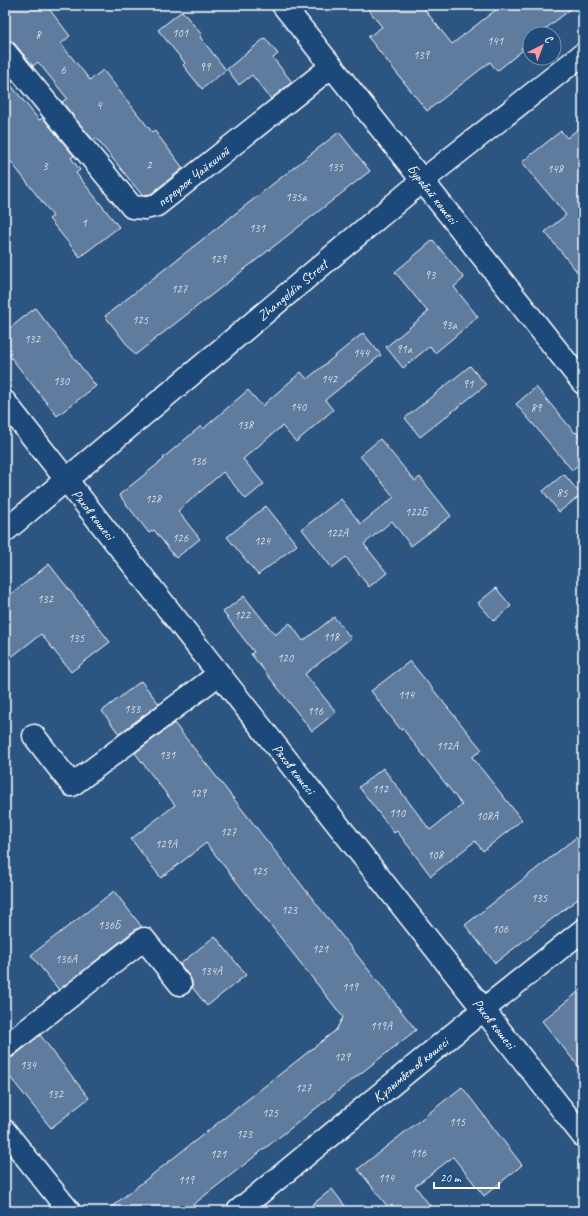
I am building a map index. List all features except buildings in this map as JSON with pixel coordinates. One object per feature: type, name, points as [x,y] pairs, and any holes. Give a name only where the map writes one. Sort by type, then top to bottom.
[{"type":"street","name":"Бурабай көшесі","points":[[283,5],[583,383]]},
{"type":"street","name":"переулок Чайкиной","points":[[5,52],[132,207],[145,208],[157,205],[332,66]]},
{"type":"street","name":"Zhangeldin Street","points":[[5,531],[422,181],[583,54]]},
{"type":"street","name":"Ряхов көшесі","points":[[5,402],[583,1136]]},
{"type":"street","points":[[34,736],[72,785],[219,674]]},
{"type":"street","name":"Құлымбетов көшесі","points":[[238,1211],[484,1009],[583,930]]},
{"type":"street","points":[[5,1047],[144,939],[180,984]]},
{"type":"street","points":[[5,1132],[69,1211]]}]
